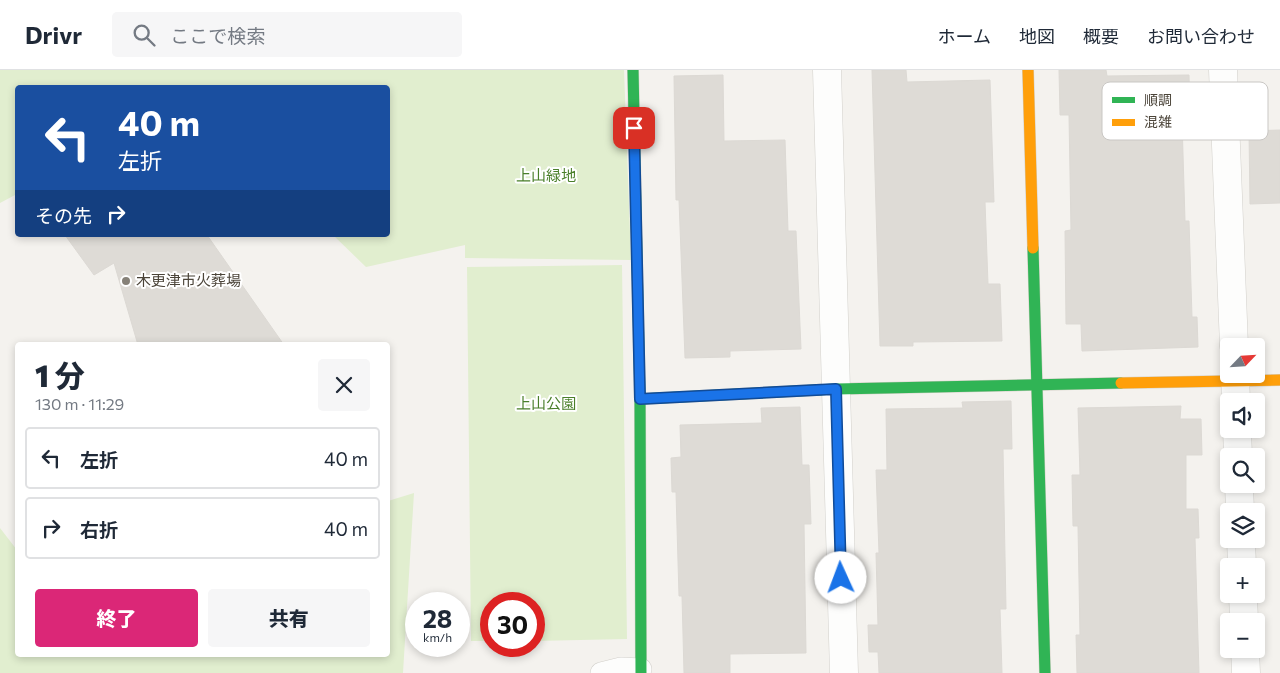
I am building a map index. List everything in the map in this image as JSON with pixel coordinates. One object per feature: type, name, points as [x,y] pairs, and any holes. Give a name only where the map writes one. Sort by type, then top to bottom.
[{"type":"street","points":[[633,70],[640,399],[640,671]]},
{"type":"street","points":[[827,70],[844,673]]},
{"type":"street","points":[[1028,70],[1044,673]]},
{"type":"street","points":[[1226,140],[1234,338]]},
{"type":"street","points":[[640,399],[836,389],[1036,385],[1235,385],[1280,380]]},
{"type":"street","points":[[1245,658],[1246,673]]},
{"type":"lane","points":[[601,673],[622,668],[640,671]]},
{"type":"green space","name":"上山緑地","points":[[0,70],[624,70],[631,260],[465,258],[465,245],[366,267],[335,237],[390,237],[390,85],[15,85],[15,195],[0,203]]},
{"type":"green space","name":"上山公園","points":[[622,265],[627,639],[545,641],[545,592],[480,592],[480,641],[471,641],[467,267]]},
{"type":"green space","points":[[414,493],[408,592],[405,592],[403,673],[0,673],[0,528],[15,547],[15,657],[390,657],[390,500]]},
{"type":"building","points":[[872,70],[906,70],[907,82],[990,80],[994,202],[985,202],[988,284],[1000,284],[1002,341],[913,342],[913,346],[880,346]]},
{"type":"building","points":[[1059,70],[1106,70],[1107,76],[1189,75],[1189,82],[1102,82],[1102,140],[1183,140],[1185,221],[1189,221],[1192,317],[1197,317],[1198,347],[1082,351],[1081,324],[1066,324],[1065,231],[1071,230],[1069,115],[1060,115]]},
{"type":"building","points":[[723,75],[724,141],[785,140],[788,231],[796,231],[801,349],[730,351],[730,357],[685,358],[679,200],[676,200],[674,76]]},
{"type":"building","points":[[1268,130],[1280,130],[1280,203],[1250,204],[1249,140],[1268,140]]},
{"type":"building","points":[[66,237],[208,237],[282,342],[137,342],[114,263],[94,275]]},
{"type":"building","points":[[1011,401],[1012,449],[1003,449],[1006,609],[1000,609],[1002,673],[879,673],[878,652],[869,652],[868,625],[878,625],[876,553],[879,553],[876,470],[887,470],[886,409],[963,408],[962,402]]},
{"type":"building","points":[[1181,406],[1180,419],[1201,419],[1202,455],[1186,455],[1186,509],[1198,509],[1199,538],[1195,538],[1199,673],[1077,673],[1076,635],[1080,635],[1078,526],[1073,526],[1072,475],[1080,475],[1078,408]]},
{"type":"building","points":[[800,407],[802,465],[809,465],[811,524],[804,524],[806,653],[730,654],[730,673],[684,673],[682,596],[679,596],[676,492],[672,492],[671,458],[681,457],[680,425],[762,423],[761,408]]},
{"type":"traffic: fast","points":[[633,70],[640,399],[641,673]]},
{"type":"traffic: fast","points":[[1033,248],[1045,673]]},
{"type":"traffic: fast","points":[[640,399],[836,389],[1121,383]]},
{"type":"traffic: slow","points":[[1028,70],[1033,248]]},
{"type":"traffic: slow","points":[[1121,383],[1280,380]]},
{"type":"place","name":"木更津市火葬場","points":[[126,281]]},
{"type":"route","points":[[634,128],[640,399],[836,389],[841,578]]}]
